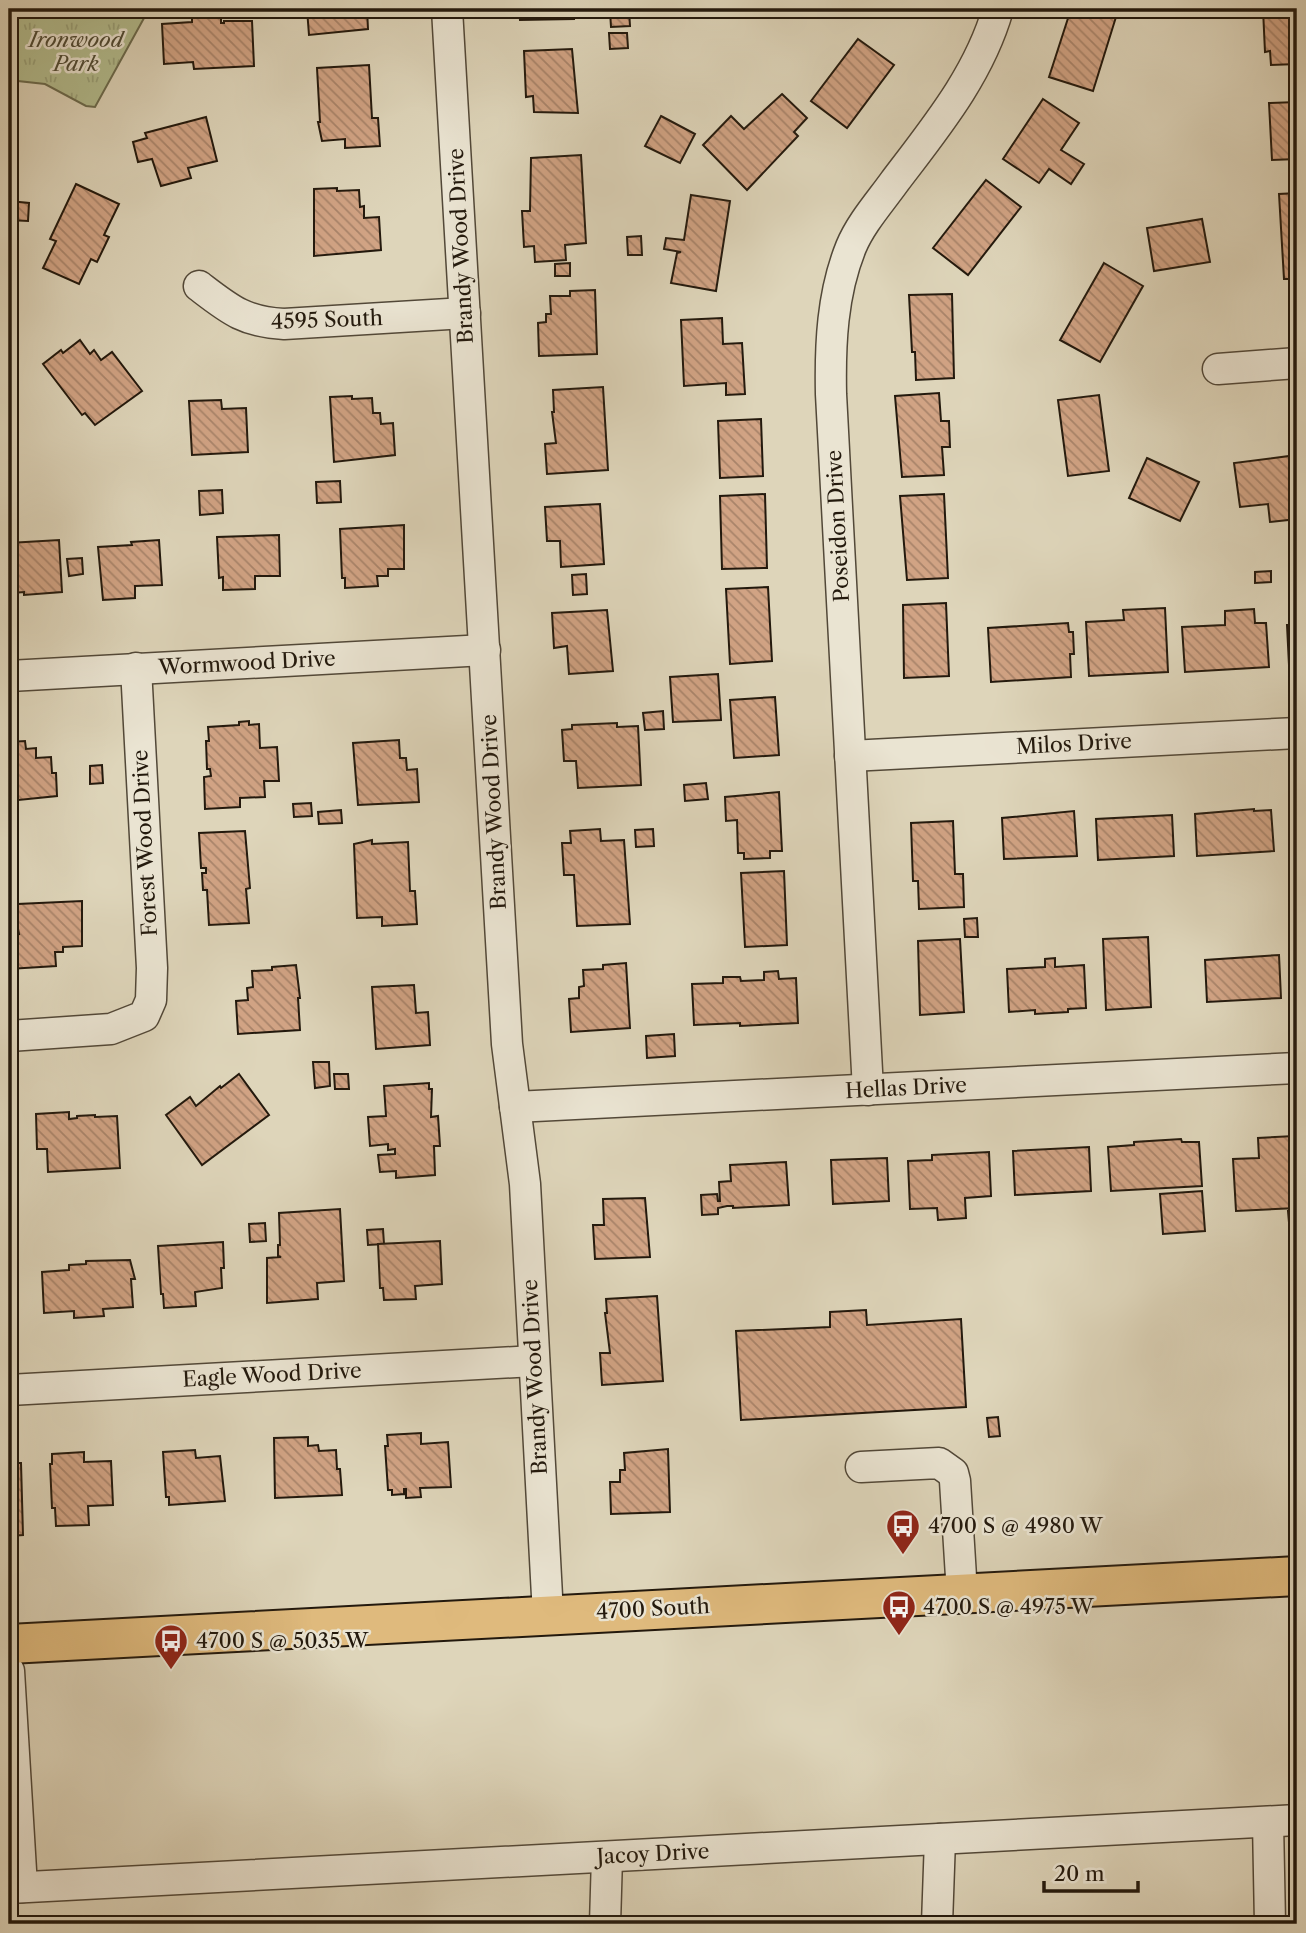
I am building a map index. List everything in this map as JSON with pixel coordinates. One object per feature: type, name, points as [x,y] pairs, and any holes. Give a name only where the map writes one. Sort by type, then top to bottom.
[{"type":"main road","name":"4700 South","points":[[9,1644],[1297,1576]]},
{"type":"street","name":"Brandy Wood Drive","points":[[447,9],[507,1044],[525,1184],[548,1615]]},
{"type":"street","name":"Poseidon Drive","points":[[868,1090],[831,394],[834,315],[851,248],[866,220],[970,78],[992,32],[998,9]]},
{"type":"street","name":"4595 South","points":[[199,286],[231,311],[247,319],[265,323],[465,313]]},
{"type":"street","points":[[1218,369],[1297,363]]},
{"type":"street","name":"Wormwood Drive","points":[[9,676],[485,650]]},
{"type":"street","name":"Forest Wood Drive","points":[[9,1036],[111,1029],[144,1016],[151,1000],[152,968],[136,668]]},
{"type":"street","name":"Milos Drive","points":[[850,756],[1297,733]]},
{"type":"street","name":"Hellas Drive","points":[[515,1108],[1297,1068]]},
{"type":"street","name":"Eagle Wood Drive","points":[[9,1390],[534,1361]]},
{"type":"street","points":[[861,1467],[939,1463],[953,1473],[956,1482],[962,1593]]},
{"type":"street","points":[[9,1671],[15,1887]]},
{"type":"street","points":[[1270,1924],[1283,1821]]},
{"type":"street","name":"Jacoy Drive","points":[[15,1887],[1283,1821]]},
{"type":"street","points":[[937,1924],[940,1839]]},
{"type":"street","points":[[606,1924],[607,1857]]},
{"type":"green space","name":"Ironwood Park","points":[[9,9],[149,9],[95,107],[86,106],[45,84],[9,80]]},
{"type":"building","points":[[307,9],[367,9],[368,29],[309,35]]},
{"type":"building","points":[[519,9],[573,9],[574,19],[520,20]]},
{"type":"building","points":[[1071,9],[1092,9],[1116,17],[1093,91],[1049,77]]},
{"type":"building","points":[[1263,9],[1297,9],[1297,64],[1271,65],[1270,51],[1265,52]]},
{"type":"building","points":[[629,10],[630,26],[611,27],[610,11]]},
{"type":"building","points":[[221,14],[221,23],[252,21],[254,66],[194,69],[193,62],[164,64],[162,24],[192,22],[192,15]]},
{"type":"building","points":[[609,33],[627,33],[628,48],[610,49]]},
{"type":"building","points":[[858,39],[894,65],[847,128],[811,101]]},
{"type":"building","points":[[572,49],[578,113],[534,112],[533,96],[526,97],[524,51]]},
{"type":"building","points":[[369,65],[372,118],[378,118],[380,146],[345,148],[345,139],[322,141],[318,122],[317,68]]},
{"type":"building","points":[[782,94],[807,118],[794,132],[798,136],[747,190],[703,145],[731,116],[744,129]]},
{"type":"building","points":[[1043,99],[1079,123],[1061,150],[1084,164],[1071,184],[1049,169],[1039,183],[1003,159]]},
{"type":"building","points":[[1297,102],[1297,159],[1272,160],[1269,103]]},
{"type":"building","points":[[661,116],[695,134],[680,163],[645,146]]},
{"type":"building","points":[[206,117],[217,161],[188,168],[191,178],[161,186],[152,159],[138,162],[133,142],[147,138],[145,133]]},
{"type":"building","points":[[581,155],[586,243],[565,245],[566,260],[535,262],[534,246],[524,247],[522,211],[530,211],[531,158]]},
{"type":"building","points":[[986,180],[1021,207],[968,275],[933,248]]},
{"type":"building","points":[[76,184],[119,204],[104,235],[109,237],[97,262],[91,259],[79,284],[43,268],[56,241],[50,239]]},
{"type":"building","points":[[337,188],[337,191],[359,190],[360,207],[364,206],[364,218],[379,217],[381,250],[314,256],[314,189]]},
{"type":"building","points":[[1297,193],[1297,279],[1284,279],[1279,194]]},
{"type":"building","points":[[691,195],[730,201],[716,291],[671,283],[677,253],[681,252],[664,249],[666,238],[684,240]]},
{"type":"building","points":[[9,201],[29,203],[28,221],[9,220]]},
{"type":"building","points":[[1202,219],[1210,262],[1154,271],[1147,228]]},
{"type":"building","points":[[641,236],[642,255],[628,255],[627,237]]},
{"type":"building","points":[[570,263],[570,276],[555,276],[555,264]]},
{"type":"building","points":[[1104,263],[1143,286],[1100,362],[1060,340]]},
{"type":"building","points":[[595,290],[597,354],[539,356],[538,323],[546,322],[546,314],[551,314],[550,296],[570,296],[570,291]]},
{"type":"building","points":[[952,294],[954,378],[916,380],[909,295]]},
{"type":"building","points":[[722,318],[723,344],[742,343],[745,394],[726,395],[726,383],[684,386],[681,320]]},
{"type":"building","points":[[80,340],[90,354],[94,350],[101,360],[112,352],[142,391],[95,425],[85,413],[82,415],[43,364]]},
{"type":"building","points":[[603,387],[608,470],[547,474],[545,444],[556,443],[552,412],[553,390]]},
{"type":"building","points":[[939,393],[941,421],[949,421],[950,447],[942,447],[944,475],[902,477],[895,396]]},
{"type":"building","points":[[1099,395],[1109,471],[1068,476],[1058,400]]},
{"type":"building","points":[[352,396],[352,399],[372,398],[373,413],[380,413],[381,424],[393,423],[395,455],[334,462],[330,397]]},
{"type":"building","points":[[221,400],[222,409],[246,408],[248,452],[192,455],[189,401]]},
{"type":"building","points":[[761,419],[763,476],[720,478],[718,421]]},
{"type":"building","points":[[1297,455],[1297,519],[1270,522],[1268,504],[1240,507],[1234,463]]},
{"type":"building","points":[[1147,458],[1199,482],[1180,521],[1129,498]]},
{"type":"building","points":[[340,481],[341,502],[317,503],[316,482]]},
{"type":"building","points":[[222,490],[223,513],[200,515],[199,491]]},
{"type":"building","points":[[765,494],[767,568],[722,569],[720,496]]},
{"type":"building","points":[[944,494],[948,578],[907,580],[900,496]]},
{"type":"building","points":[[600,504],[604,564],[561,567],[560,541],[547,541],[545,507]]},
{"type":"building","points":[[404,525],[404,569],[388,569],[388,576],[377,576],[378,586],[345,588],[345,578],[342,578],[340,529]]},
{"type":"building","points":[[279,535],[280,576],[255,576],[255,589],[223,590],[223,577],[219,578],[217,537]]},
{"type":"building","points":[[59,540],[62,592],[24,595],[24,592],[12,593],[13,601],[9,601],[9,543]]},
{"type":"building","points":[[159,540],[162,585],[135,586],[135,598],[103,600],[98,547]]},
{"type":"building","points":[[82,558],[83,574],[69,576],[67,559]]},
{"type":"building","points":[[1271,571],[1271,582],[1255,583],[1255,572]]},
{"type":"building","points":[[586,574],[587,594],[573,595],[572,575]]},
{"type":"building","points":[[768,587],[772,661],[730,664],[726,589]]},
{"type":"building","points":[[946,603],[949,676],[904,678],[903,605]]},
{"type":"building","points":[[1165,608],[1168,672],[1089,676],[1086,622],[1124,620],[1123,610]]},
{"type":"building","points":[[1254,609],[1255,623],[1266,623],[1269,667],[1185,672],[1182,627],[1225,625],[1225,611]]},
{"type":"building","points":[[607,610],[613,671],[569,674],[567,646],[554,648],[552,613]]},
{"type":"building","points":[[1068,623],[1069,632],[1073,632],[1071,677],[991,682],[988,628]]},
{"type":"building","points":[[1287,625],[1297,625],[1297,664],[1289,665]]},
{"type":"building","points":[[718,674],[721,720],[673,722],[670,677]]},
{"type":"building","points":[[775,697],[779,755],[734,758],[730,700]]},
{"type":"building","points":[[663,711],[664,729],[645,730],[643,713]]},
{"type":"building","points":[[249,721],[249,725],[259,724],[260,748],[277,747],[279,781],[264,781],[265,797],[240,798],[240,807],[205,809],[204,777],[211,776],[210,769],[207,769],[208,727],[239,725],[239,722]]},
{"type":"building","points":[[617,723],[617,727],[638,726],[641,785],[578,788],[576,761],[564,761],[562,730],[572,729],[572,725]]},
{"type":"building","points":[[399,740],[400,758],[406,758],[407,770],[417,769],[419,802],[358,805],[353,743]]},
{"type":"building","points":[[25,741],[26,749],[36,748],[36,758],[51,757],[52,773],[56,773],[57,796],[9,801],[9,742]]},
{"type":"building","points":[[102,765],[103,783],[90,784],[90,766]]},
{"type":"building","points":[[706,783],[708,799],[685,801],[684,785]]},
{"type":"building","points":[[779,792],[782,851],[770,851],[770,858],[744,859],[744,853],[738,853],[737,820],[726,821],[725,797]]},
{"type":"building","points":[[311,803],[312,816],[294,817],[293,804]]},
{"type":"building","points":[[341,810],[342,823],[319,824],[318,812]]},
{"type":"building","points":[[1271,810],[1274,851],[1197,856],[1195,814]]},
{"type":"building","points":[[1074,811],[1077,856],[1004,859],[1002,818]]},
{"type":"building","points":[[1172,815],[1174,856],[1098,860],[1096,819]]},
{"type":"building","points":[[953,821],[955,874],[963,874],[964,907],[919,909],[918,881],[913,881],[911,823]]},
{"type":"building","points":[[600,829],[601,841],[624,840],[630,924],[577,926],[574,875],[564,875],[562,843],[571,843],[570,831]]},
{"type":"building","points":[[653,829],[654,846],[636,847],[635,830]]},
{"type":"building","points":[[245,831],[250,888],[246,889],[249,923],[209,925],[207,890],[203,890],[202,873],[206,873],[206,868],[201,868],[199,833]]},
{"type":"building","points":[[372,840],[372,844],[408,842],[410,891],[415,891],[417,924],[382,926],[382,917],[357,918],[354,844]]},
{"type":"building","points":[[784,871],[787,945],[745,947],[741,873]]},
{"type":"building","points":[[82,901],[82,946],[63,947],[63,952],[55,952],[56,966],[9,969],[9,935],[19,934],[15,913],[18,913],[18,904]]},
{"type":"building","points":[[977,918],[978,937],[965,937],[964,919]]},
{"type":"building","points":[[1148,937],[1151,1007],[1106,1010],[1103,939]]},
{"type":"building","points":[[960,939],[964,1012],[920,1015],[918,941]]},
{"type":"building","points":[[1279,955],[1281,998],[1207,1002],[1205,960]]},
{"type":"building","points":[[1055,958],[1055,967],[1084,965],[1086,1008],[1035,1014],[1035,1010],[1009,1012],[1007,969],[1045,967],[1045,959]]},
{"type":"building","points":[[626,963],[630,1028],[571,1032],[569,999],[579,998],[579,987],[584,986],[583,970],[603,969],[603,965]]},
{"type":"building","points":[[296,965],[300,1030],[238,1034],[236,1001],[248,1000],[247,988],[253,987],[252,971]]},
{"type":"building","points":[[778,971],[779,979],[796,978],[798,1023],[694,1025],[692,984],[723,983],[723,977],[740,977],[741,981],[764,980],[764,972]]},
{"type":"building","points":[[414,985],[416,1013],[428,1012],[430,1045],[376,1049],[372,987]]},
{"type":"building","points":[[674,1034],[675,1056],[647,1058],[646,1036]]},
{"type":"building","points":[[313,1062],[329,1062],[330,1086],[315,1088]]},
{"type":"building","points":[[239,1074],[269,1115],[202,1165],[166,1115],[190,1097],[196,1106]]},
{"type":"building","points":[[334,1074],[348,1074],[349,1089],[335,1089]]},
{"type":"building","points":[[429,1083],[429,1089],[432,1089],[431,1117],[438,1116],[440,1146],[434,1146],[435,1175],[396,1178],[396,1171],[380,1172],[378,1155],[395,1154],[395,1149],[388,1150],[388,1144],[370,1146],[368,1117],[386,1116],[384,1086]]},
{"type":"building","points":[[69,1112],[69,1119],[77,1116],[117,1116],[120,1168],[48,1172],[47,1149],[37,1149],[36,1114]]},
{"type":"building","points":[[1294,1136],[1297,1208],[1236,1211],[1233,1159],[1259,1158],[1258,1138]]},
{"type":"building","points":[[1181,1139],[1182,1142],[1199,1142],[1202,1186],[1111,1191],[1108,1147],[1134,1145],[1134,1142]]},
{"type":"building","points":[[1089,1147],[1091,1191],[1015,1195],[1013,1151]]},
{"type":"building","points":[[989,1152],[991,1196],[965,1198],[966,1218],[938,1220],[937,1208],[910,1209],[908,1161],[932,1160],[932,1155]]},
{"type":"building","points":[[887,1158],[889,1201],[833,1204],[831,1160]]},
{"type":"building","points":[[786,1162],[789,1205],[727,1206],[718,1208],[718,1214],[702,1215],[701,1195],[717,1194],[720,1201],[719,1182],[731,1181],[730,1165]]},
{"type":"building","points":[[1202,1191],[1205,1231],[1163,1234],[1160,1194]]},
{"type":"building","points":[[645,1198],[650,1257],[595,1259],[593,1225],[604,1225],[603,1199]]},
{"type":"building","points":[[340,1209],[344,1281],[317,1283],[318,1299],[267,1303],[267,1258],[281,1257],[278,1256],[279,1213]]},
{"type":"building","points":[[1288,1211],[1297,1211],[1297,1234],[1290,1234]]},
{"type":"building","points":[[265,1223],[266,1241],[250,1242],[249,1224]]},
{"type":"building","points":[[383,1229],[384,1244],[368,1245],[367,1230]]},
{"type":"building","points":[[440,1241],[442,1284],[415,1286],[416,1299],[384,1300],[383,1288],[380,1288],[378,1244]]},
{"type":"building","points":[[223,1242],[222,1288],[195,1292],[196,1306],[164,1308],[158,1246]]},
{"type":"building","points":[[130,1260],[135,1279],[131,1279],[133,1307],[103,1309],[104,1316],[74,1318],[74,1311],[44,1313],[42,1272],[69,1270],[69,1265],[86,1264],[86,1261]]},
{"type":"building","points":[[657,1296],[663,1381],[602,1385],[600,1353],[610,1353],[606,1299]]},
{"type":"building","points":[[866,1310],[867,1325],[961,1319],[966,1407],[741,1420],[736,1331],[830,1327],[830,1312]]},
{"type":"building","points":[[998,1417],[1000,1436],[989,1437],[987,1418]]},
{"type":"building","points":[[421,1433],[421,1444],[448,1442],[451,1487],[420,1488],[421,1497],[406,1498],[406,1489],[404,1494],[392,1495],[392,1490],[388,1490],[385,1446],[388,1446],[387,1435]]},
{"type":"building","points":[[308,1437],[308,1446],[318,1445],[319,1451],[336,1450],[342,1495],[275,1498],[274,1438]]},
{"type":"building","points":[[668,1449],[670,1512],[611,1514],[610,1482],[620,1482],[620,1470],[625,1470],[624,1453]]},
{"type":"building","points":[[195,1450],[196,1458],[220,1456],[225,1501],[169,1505],[163,1452]]},
{"type":"building","points":[[84,1452],[84,1462],[111,1461],[113,1505],[88,1506],[89,1525],[56,1526],[55,1508],[52,1508],[52,1454]]},
{"type":"building","points":[[9,1463],[21,1463],[23,1535],[9,1536]]},
{"type":"place","name":"4700 S @ 4980 W","points":[[903,1556]]},
{"type":"place","name":"4700 S @ 4975 W","points":[[899,1637]]},
{"type":"place","name":"4700 S @ 5035 W","points":[[171,1671]]}]
